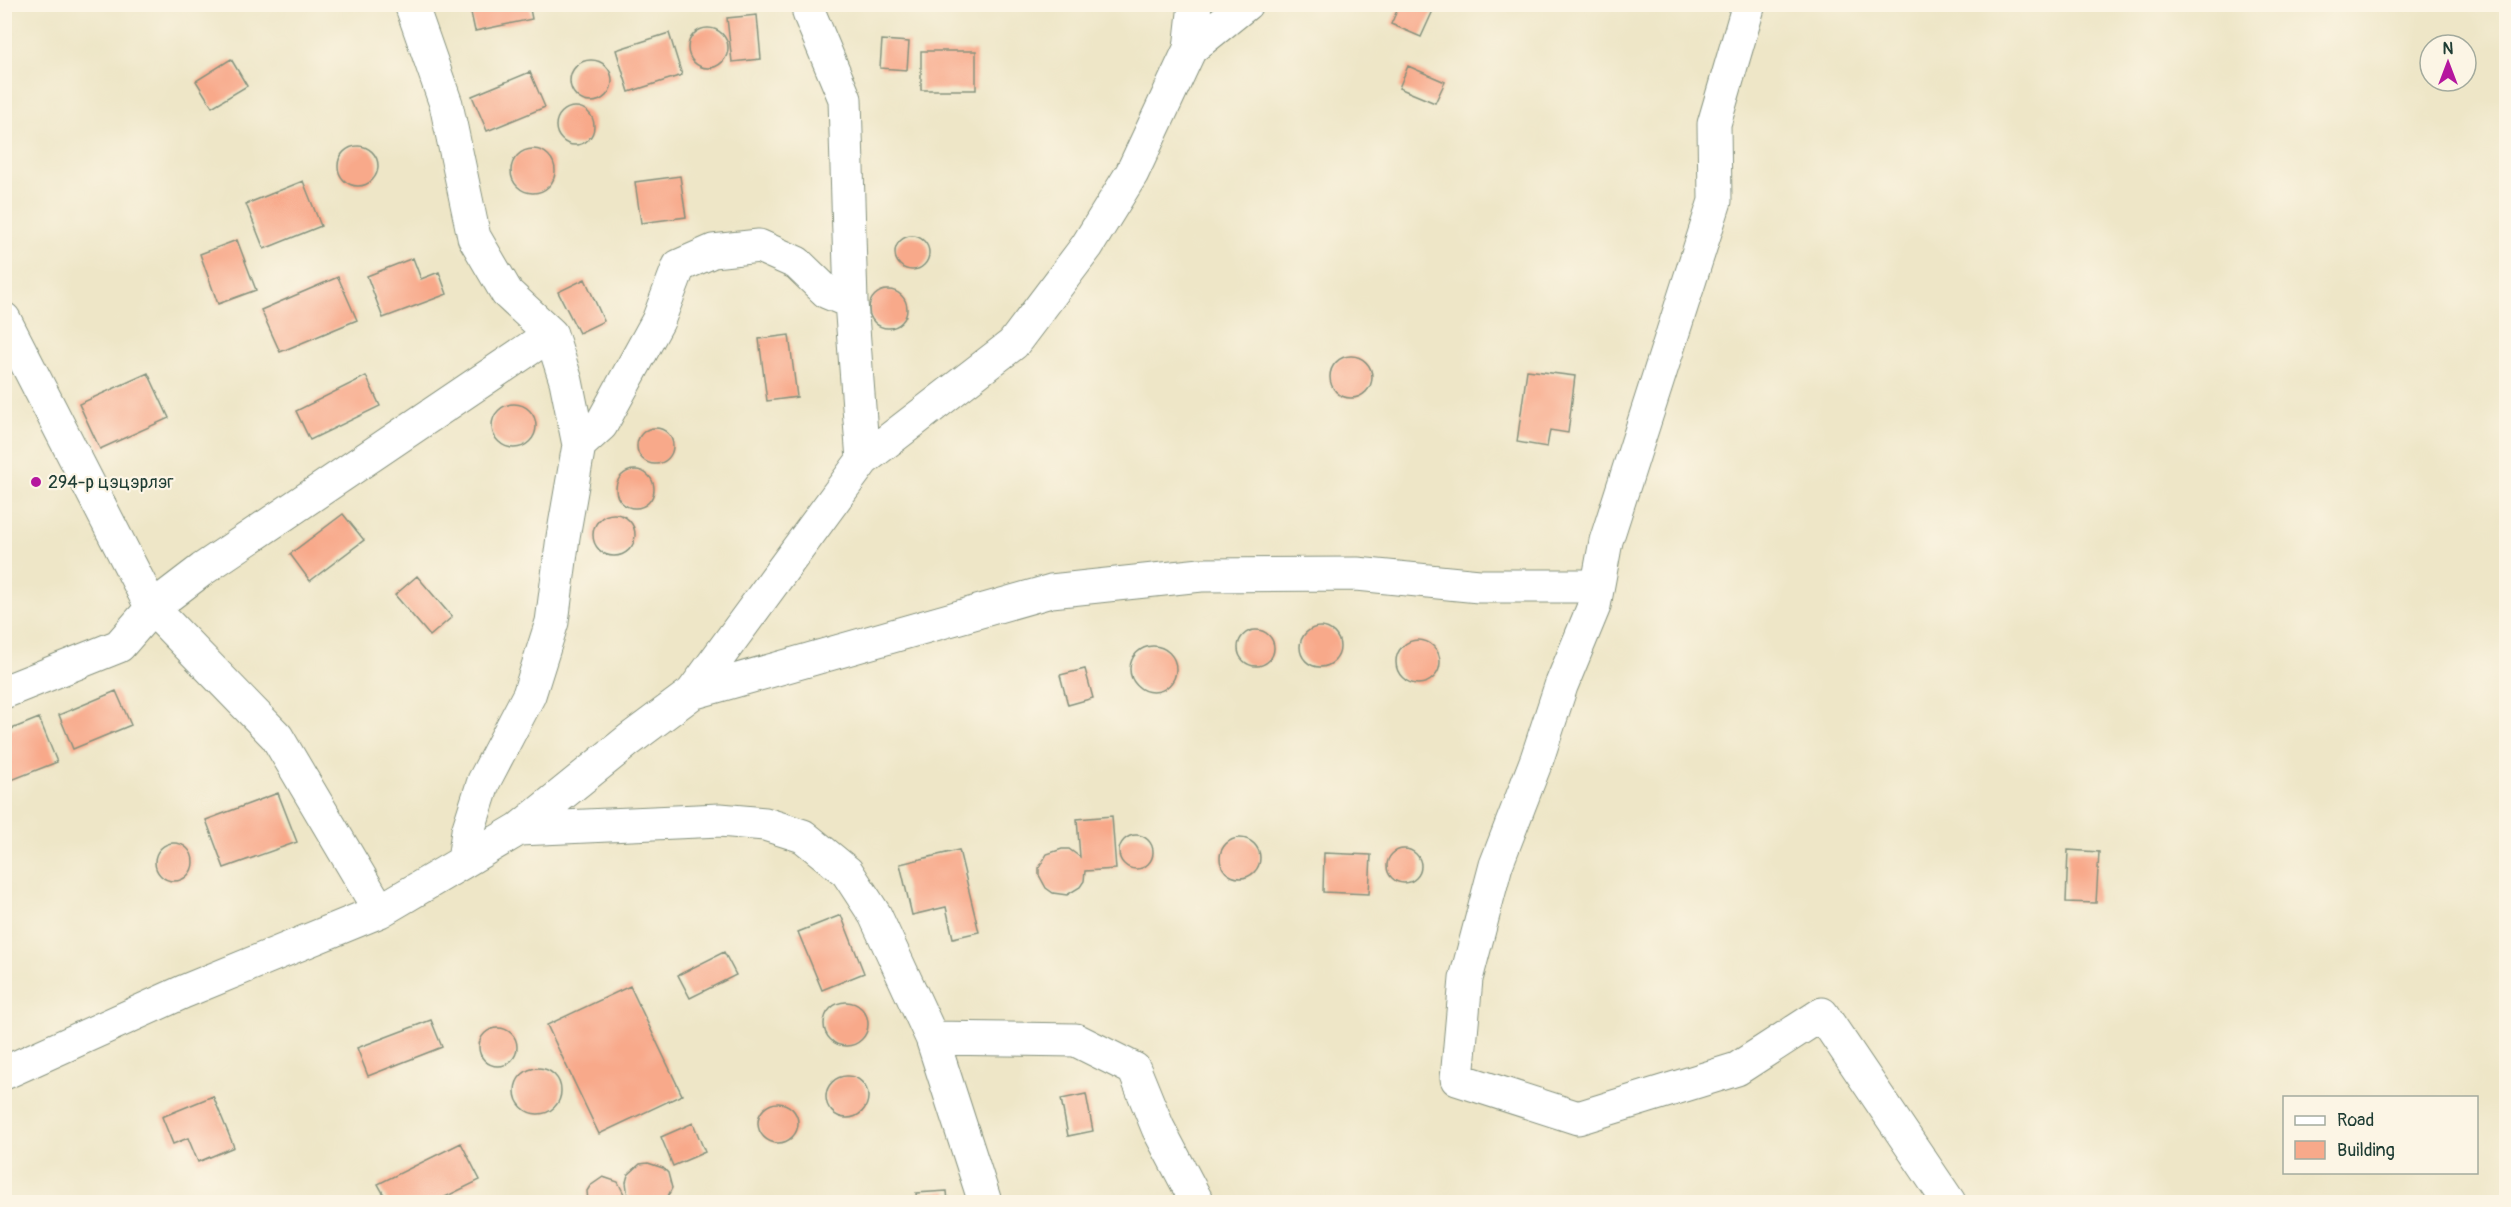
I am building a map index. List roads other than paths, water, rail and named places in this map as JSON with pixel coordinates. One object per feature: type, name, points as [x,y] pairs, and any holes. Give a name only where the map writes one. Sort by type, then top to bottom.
[{"type":"street","points":[[411,4],[446,104],[474,237],[507,293],[552,334],[566,381],[579,445],[563,537],[552,622],[529,695],[484,781],[468,831],[464,861]]},
{"type":"street","points":[[809,4],[808,13],[845,99],[850,302],[863,460]]},
{"type":"street","points":[[4,1073],[183,992],[380,911],[519,829],[629,740],[692,693],[863,460],[1013,344],[1087,246],[1132,173],[1190,49],[1195,4]]},
{"type":"street","points":[[1190,49],[1246,4]]},
{"type":"street","points":[[1749,4],[1713,124],[1715,201],[1606,541],[1594,606],[1560,686],[1537,759],[1496,865],[1466,979],[1457,1079],[1578,1118],[1737,1069],[1822,1014],[1949,1203]]},
{"type":"street","points":[[579,445],[601,425],[658,321],[679,266],[713,251],[759,246],[797,263],[827,292],[850,302]]},
{"type":"street","points":[[4,319],[152,608],[277,737],[380,911]]},
{"type":"street","points":[[4,692],[119,646],[152,608],[202,569],[552,334]]},
{"type":"street","points":[[692,693],[1051,591],[1212,575],[1357,574],[1479,586],[1597,586]]},
{"type":"street","points":[[519,829],[720,820],[765,824],[803,836],[847,872],[875,915],[932,1038],[985,1203]]},
{"type":"street","points":[[932,1038],[1076,1040],[1134,1069],[1158,1128],[1197,1203]]},
{"type":"place","name":"294-р цэцэрлэг","points":[[36,482]]}]
